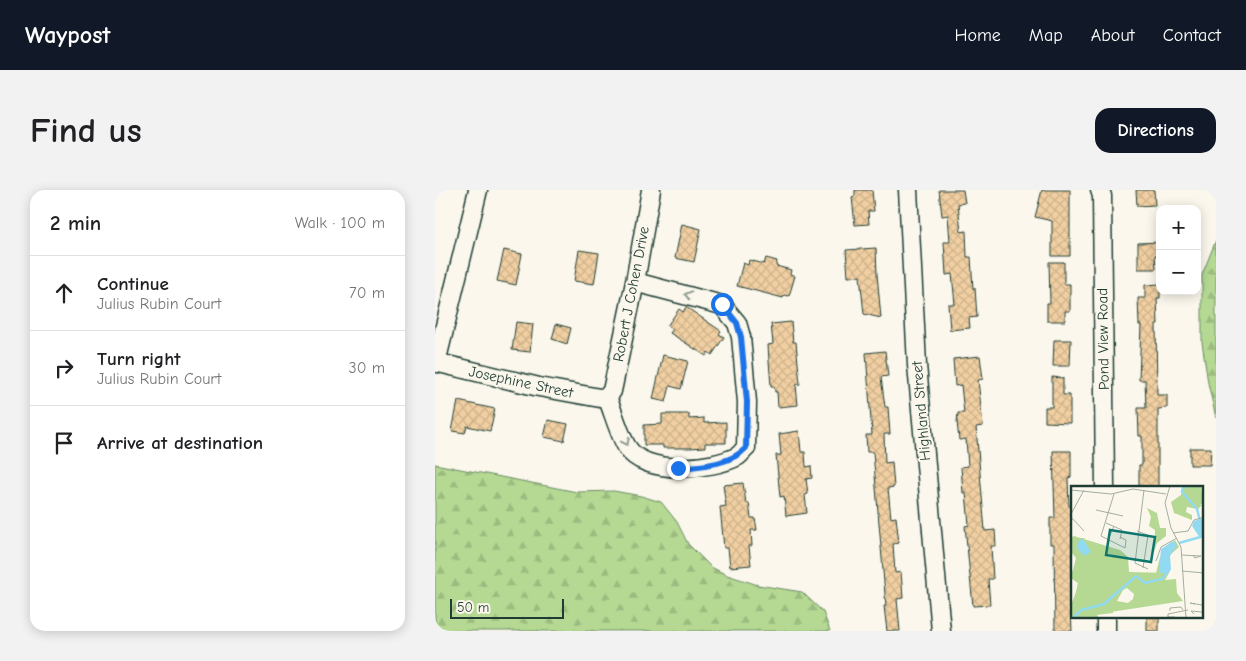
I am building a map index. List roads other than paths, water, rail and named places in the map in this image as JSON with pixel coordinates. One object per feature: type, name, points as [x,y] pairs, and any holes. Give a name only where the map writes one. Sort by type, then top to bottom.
[{"type":"street","points":[[436,362],[478,190]]},
{"type":"street","name":"Robert J Cohen Drive","points":[[607,397],[612,391],[635,282],[651,190]]},
{"type":"street","name":"Highland Street","points":[[908,190],[917,375],[941,631]]},
{"type":"street","name":"Pond View Road","points":[[1100,190],[1105,486]]},
{"type":"street","points":[[607,397],[627,448],[638,459],[658,466],[678,468],[704,466],[739,456],[746,448],[747,393],[741,337],[733,317],[722,304],[635,282]]},
{"type":"street","name":"Josephine Street","points":[[436,362],[539,387],[600,398],[607,397]]},
{"type":"street","points":[[1106,618],[1106,631]]}]
